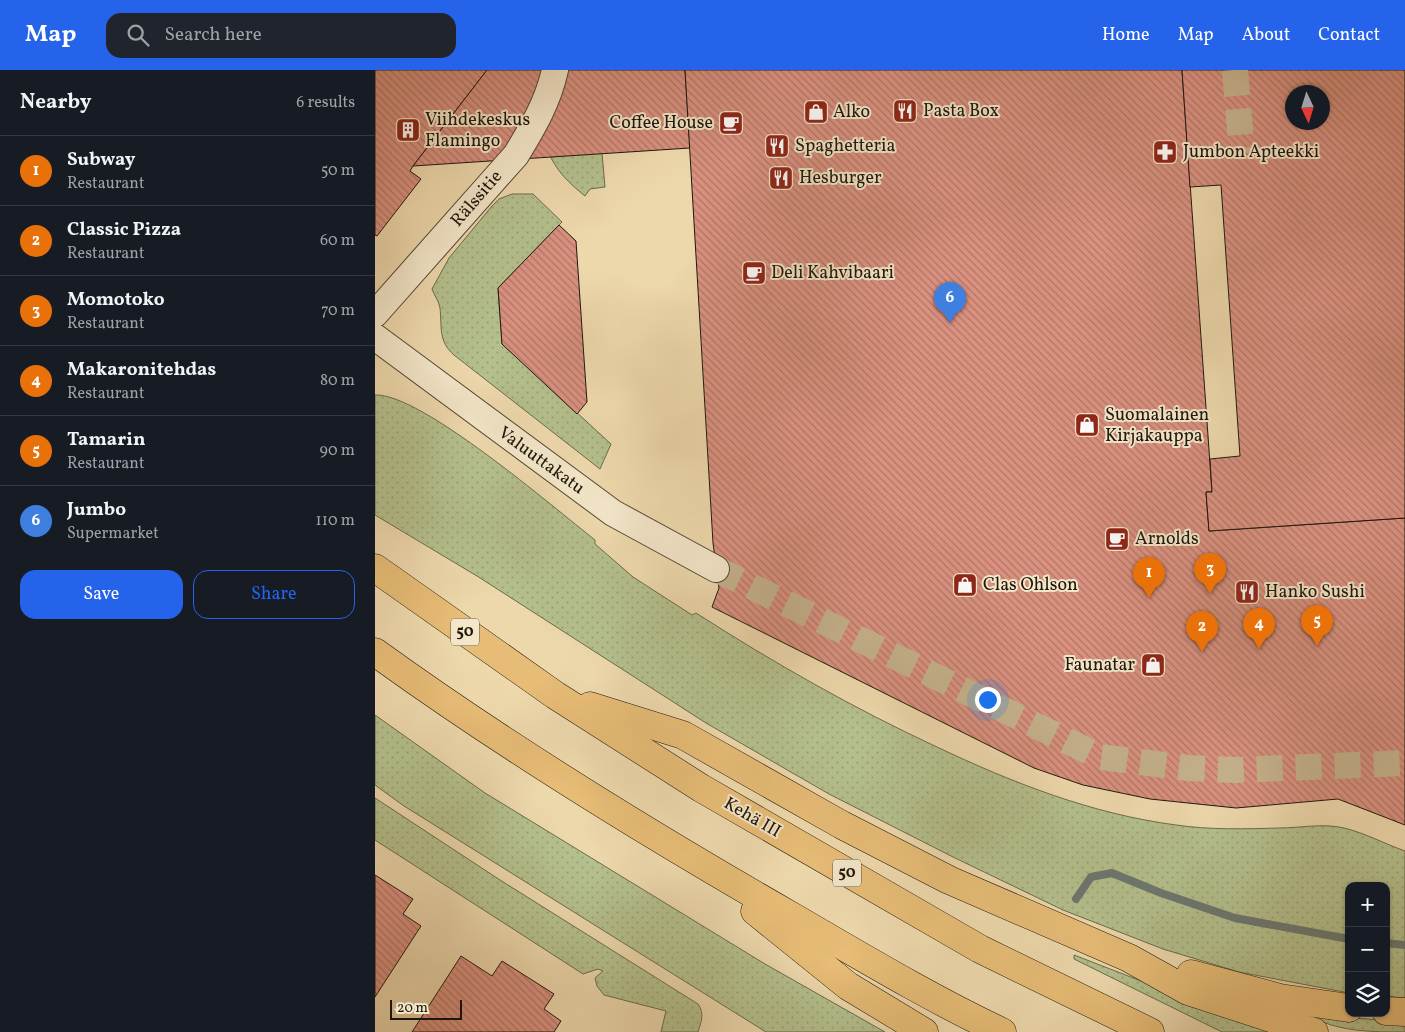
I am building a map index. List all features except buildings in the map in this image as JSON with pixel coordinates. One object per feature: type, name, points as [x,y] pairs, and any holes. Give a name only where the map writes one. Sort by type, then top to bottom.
[{"type":"highway","name":"Kehä III","points":[[375,568],[555,694],[701,788],[980,949],[1150,1032]]},
{"type":"highway","points":[[375,652],[497,737],[692,860],[951,1007],[1002,1032]]},
{"type":"highway","points":[[555,694],[683,735],[842,825],[949,880],[1042,922],[1129,958],[1188,992],[1314,1032]]},
{"type":"highway","points":[[692,860],[848,986],[924,1032]]},
{"type":"highway","points":[[1129,958],[1280,998],[1345,1007]]},
{"type":"highway","points":[[1390,1010],[1405,1012]]},
{"type":"street","name":"Rälssitie","points":[[375,314],[516,155],[550,95],[555,70]]},
{"type":"street","name":"Valuuttakatu","points":[[375,337],[613,513],[716,569]]},
{"type":"green space","points":[[597,97],[605,187],[590,189],[585,196],[563,176],[548,151]]},
{"type":"green space","points":[[512,194],[533,194],[562,222],[498,288],[502,344],[611,444],[600,469],[454,355],[443,339],[439,305],[432,289],[449,258],[492,206],[499,199]]},
{"type":"green space","points":[[375,395],[396,399],[423,412],[454,432],[520,480],[595,540],[595,544],[633,577],[692,615],[696,613],[755,650],[844,701],[995,773],[1084,805],[1145,820],[1189,827],[1240,829],[1336,827],[1360,833],[1405,851],[1405,998],[1390,996],[1390,882],[1345,882],[1345,992],[1239,972],[1163,949],[1063,910],[829,794],[706,723],[477,576],[375,515]]},
{"type":"green space","points":[[375,715],[485,793],[765,964],[885,1032],[766,1032],[404,806],[375,785]]},
{"type":"green space","points":[[375,798],[500,880],[698,1004],[702,1015],[698,1032],[661,1032],[666,1011],[604,995],[597,986],[595,978],[603,971],[598,969],[583,974],[375,840]]},
{"type":"green space","points":[[1074,955],[1273,1032],[1222,1032],[1074,959]]},
{"type":"green space","points":[[1318,1015],[1405,1022],[1405,1032],[1346,1029],[1314,1018]]},
{"type":"waterway","points":[[1076,899],[1091,877],[1112,873],[1161,893],[1235,918],[1345,938]]},
{"type":"waterway","points":[[1390,943],[1405,945]]},
{"type":"tunnel","points":[[1235,70],[1242,153]]},
{"type":"tunnel","points":[[716,569],[1100,757],[1188,768],[1236,770],[1405,763]]},
{"type":"place","name":"Pasta Box","points":[[905,111]]},
{"type":"place","name":"Alko","points":[[816,112]]},
{"type":"place","name":"Coffee House","points":[[731,123]]},
{"type":"place","name":"Viihdekeskus Flamingo","points":[[408,130]]},
{"type":"place","name":"Spaghetteria","points":[[777,146]]},
{"type":"place","name":"Jumbon Apteekki","points":[[1165,152]]},
{"type":"place","name":"Hesburger","points":[[781,178]]},
{"type":"place","name":"Deli Kahvibaari","points":[[754,273]]},
{"type":"place","name":"Jumbo","points":[[950,323]]},
{"type":"place","name":"Suomalainen Kirjakauppa","points":[[1087,425]]},
{"type":"place","name":"Arnolds","points":[[1117,539]]},
{"type":"place","name":"Clas Ohlson","points":[[965,585]]},
{"type":"place","name":"Hanko Sushi","points":[[1247,592]]},
{"type":"place","name":"Momotoko","points":[[1210,594]]},
{"type":"place","name":"Subway","points":[[1149,598]]},
{"type":"place","name":"Tamarin","points":[[1317,646]]},
{"type":"place","name":"Makaronitehdas","points":[[1259,649]]},
{"type":"place","name":"Classic Pizza","points":[[1202,652]]},
{"type":"place","name":"Faunatar","points":[[1153,665]]}]
